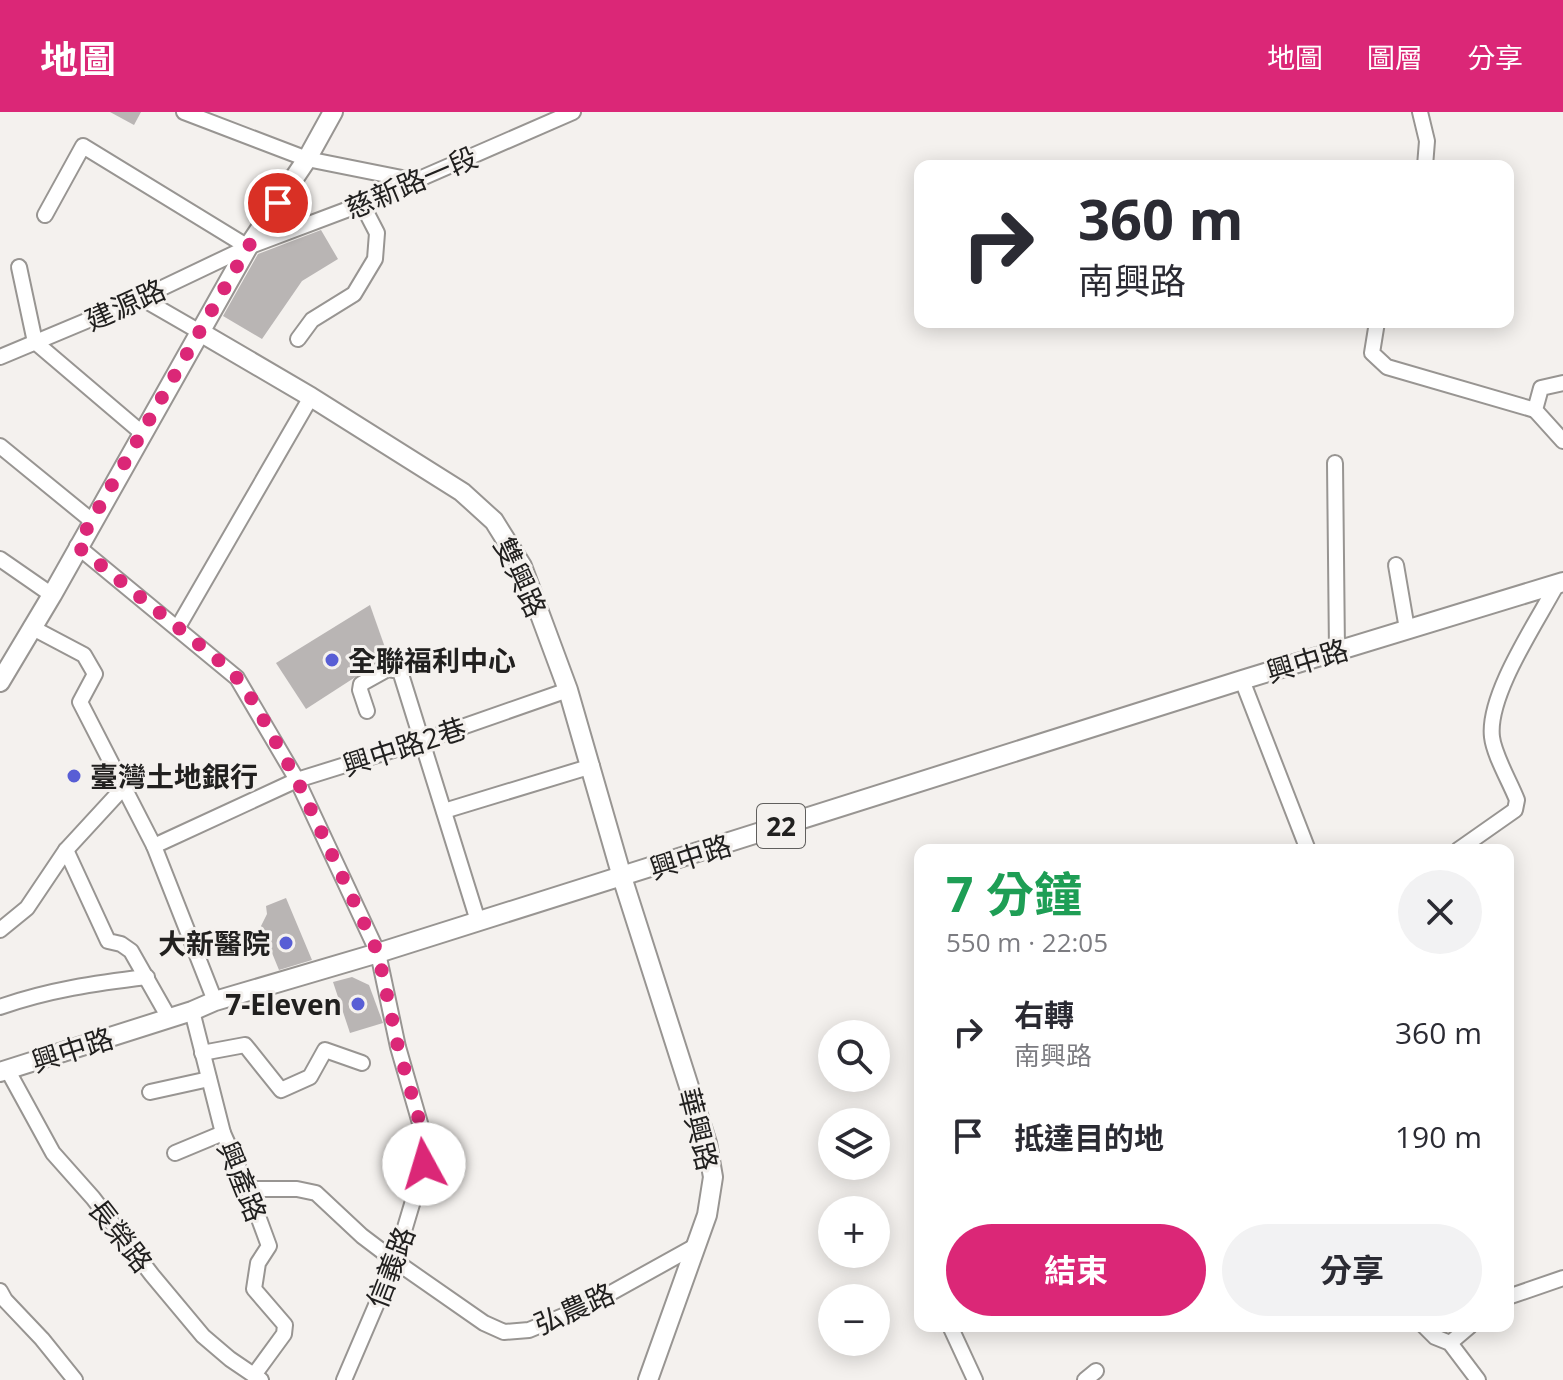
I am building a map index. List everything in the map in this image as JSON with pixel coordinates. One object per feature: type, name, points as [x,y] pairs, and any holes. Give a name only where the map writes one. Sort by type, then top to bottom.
[{"type":"main road","points":[[0,682],[248,247],[307,159],[333,112]]},
{"type":"main road","name":"雙興路","points":[[200,332],[462,492],[494,521],[522,566],[568,690],[622,877]]},
{"type":"main road","name":"興中路","points":[[4,1070],[215,1001],[378,953],[1242,680],[1560,583]]},
{"type":"main road","name":"華興路","points":[[622,877],[707,1143],[713,1177],[707,1215],[648,1380]]},
{"type":"street","points":[[184,112],[307,159],[413,180]]},
{"type":"street","name":"慈新路一段","points":[[248,247],[362,204],[573,112]]},
{"type":"street","points":[[1420,112],[1427,141],[1425,160]]},
{"type":"street","points":[[45,215],[83,146],[248,247]]},
{"type":"street","points":[[298,339],[312,320],[354,294],[375,259],[377,233],[362,204]]},
{"type":"street","name":"建源路","points":[[0,357],[141,298],[248,247]]},
{"type":"street","points":[[19,267],[35,342],[142,433]]},
{"type":"street","points":[[141,298],[200,332]]},
{"type":"street","points":[[1376,328],[1372,353],[1387,367],[1535,410],[1563,441]]},
{"type":"street","points":[[1535,410],[1541,388],[1563,383]]},
{"type":"street","points":[[178,627],[311,397]]},
{"type":"street","points":[[0,446],[92,521]]},
{"type":"street","points":[[1335,463],[1337,651]]},
{"type":"street","name":"信義路","points":[[77,546],[237,678],[297,780],[378,953],[398,1047],[426,1144],[421,1179],[395,1261],[344,1380]]},
{"type":"street","points":[[0,559],[52,595]]},
{"type":"street","points":[[1396,565],[1407,629]]},
{"type":"street","points":[[1467,844],[1515,810],[1517,800],[1492,738],[1494,716],[1501,687],[1560,583]]},
{"type":"street","points":[[31,627],[84,655],[95,674],[80,702],[154,846],[215,1001]]},
{"type":"street","points":[[367,711],[361,684],[388,669],[400,671],[478,921]]},
{"type":"street","points":[[1242,680],[1306,844]]},
{"type":"street","name":"興中路2巷","points":[[154,846],[297,780],[568,690]]},
{"type":"street","points":[[444,811],[592,766]]},
{"type":"street","points":[[0,930],[27,908],[66,850],[124,787]]},
{"type":"street","points":[[66,850],[108,941],[121,944],[131,951],[169,1018]]},
{"type":"street","points":[[0,1007],[33,995],[147,977]]},
{"type":"street","name":"興產路","points":[[192,1011],[223,1133],[269,1246],[258,1263],[254,1289],[285,1325],[284,1334],[258,1378]]},
{"type":"street","points":[[202,1053],[245,1045],[281,1090],[310,1077],[325,1050],[362,1063]]},
{"type":"street","name":"長榮路","points":[[4,1070],[53,1153],[93,1198],[152,1275],[203,1336],[258,1378]]},
{"type":"street","points":[[150,1092],[209,1079]]},
{"type":"street","points":[[175,1153],[223,1133]]},
{"type":"street","name":"弘農路","points":[[248,1189],[297,1189],[316,1193],[362,1236],[395,1261],[484,1323],[504,1332],[529,1330],[563,1316],[697,1245]]},
{"type":"street","points":[[1514,1295],[1563,1278]]},
{"type":"street","points":[[2,1298],[42,1339],[75,1380]]},
{"type":"street","points":[[953,1332],[975,1380]]},
{"type":"street","points":[[1430,1332],[1450,1343],[1478,1380]]},
{"type":"street","points":[[1450,1343],[1463,1332]]},
{"type":"building","points":[[110,112],[141,112],[134,125]]},
{"type":"building","points":[[321,230],[338,259],[302,281],[262,339],[223,316],[258,254]]},
{"type":"building","name":"全聯福利中心","points":[[370,605],[388,656],[306,709],[276,663]]},
{"type":"building","name":"大新醫院","points":[[286,898],[312,960],[279,970],[261,926],[267,914],[266,906]]},
{"type":"building","name":"7-Eleven","points":[[352,977],[369,985],[383,1023],[350,1033],[333,982]]},
{"type":"place","name":"全聯福利中心","points":[[332,660]]},
{"type":"place","name":"臺灣土地銀行","points":[[74,776]]},
{"type":"place","name":"大新醫院","points":[[286,943]]},
{"type":"place","name":"7-Eleven","points":[[358,1004]]},
{"type":"route","points":[[278,203],[248,247],[77,546],[217,659],[237,678],[253,701],[297,780],[378,953],[398,1047],[426,1144],[424,1164]]}]
